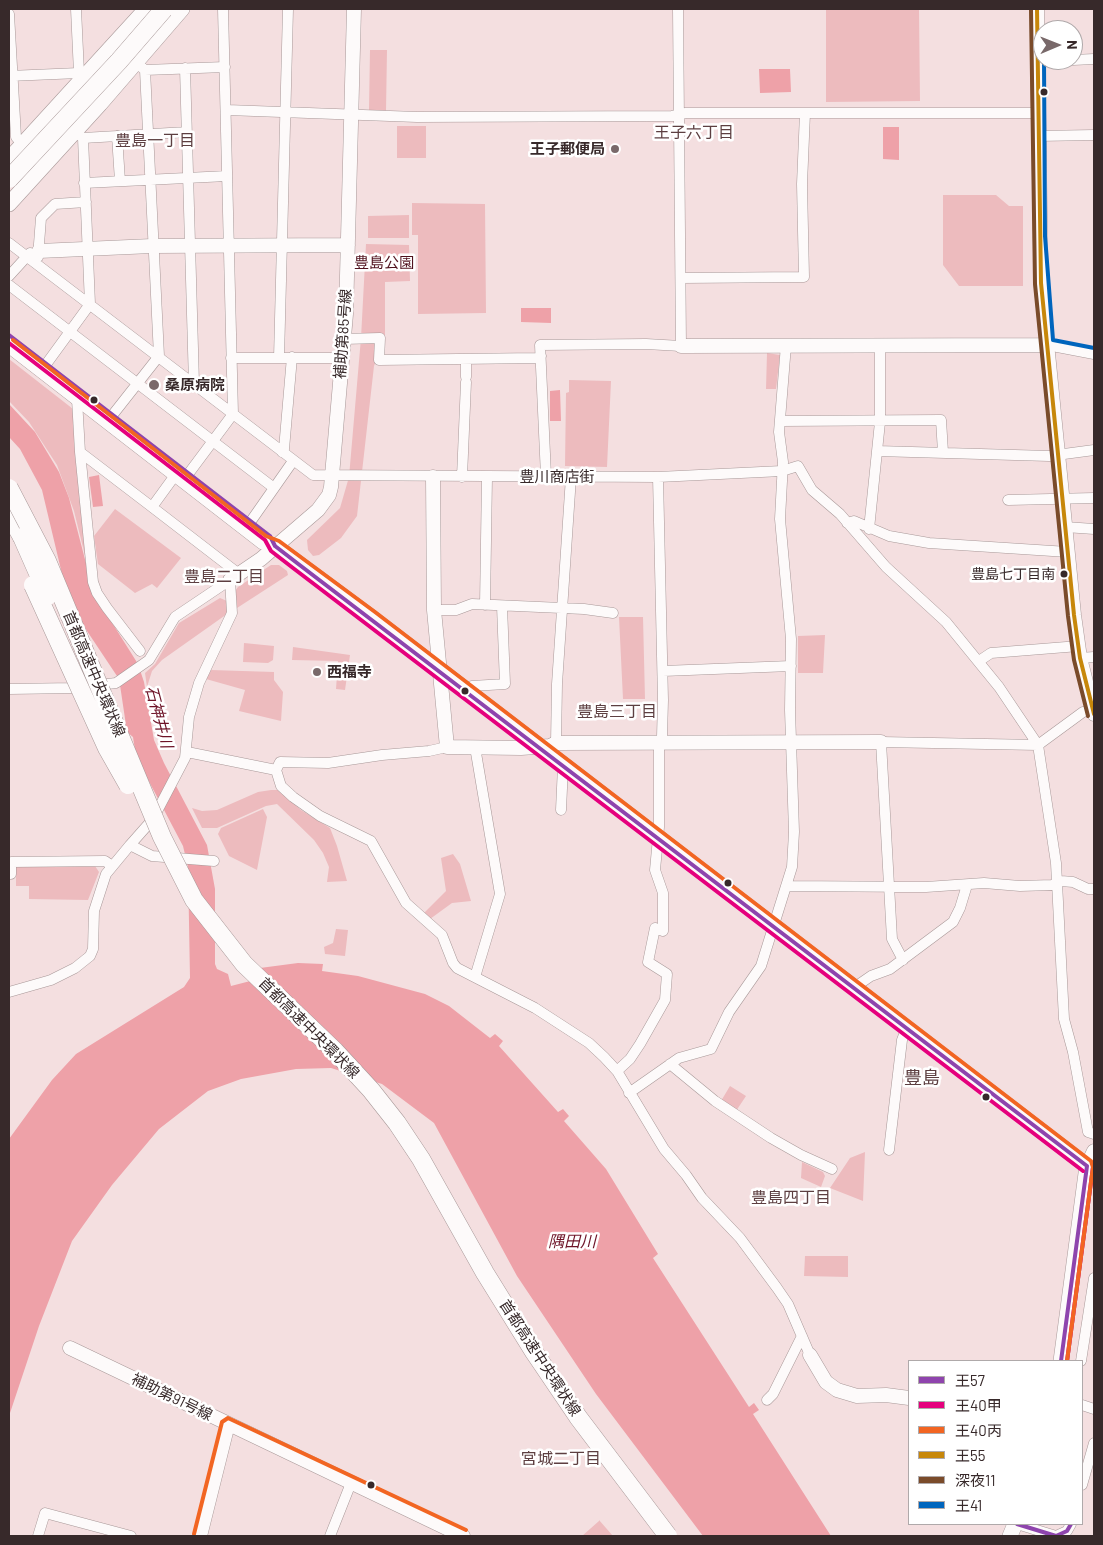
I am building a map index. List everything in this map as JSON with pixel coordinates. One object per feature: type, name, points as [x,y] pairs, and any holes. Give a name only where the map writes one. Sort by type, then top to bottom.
[{"type":"highway","points":[[10,188],[157,9]]},
{"type":"highway","points":[[10,188],[164,9]]},
{"type":"highway","points":[[9,479],[26,508],[46,560]]},
{"type":"highway","name":"首都高速中央環状線","points":[[9,488],[46,560],[162,837],[194,900],[244,964],[335,1051],[371,1090],[397,1123],[421,1159],[485,1273],[534,1352],[578,1417],[668,1536]]},
{"type":"highway","name":"首都高速中央環状線","points":[[9,514],[30,555],[128,785],[168,865],[214,934],[259,984],[338,1059],[394,1125],[417,1160],[482,1276],[541,1370],[574,1418],[663,1536]]},
{"type":"highway","points":[[9,537],[107,748],[128,785]]},
{"type":"main road","points":[[9,158],[85,73],[146,9]]},
{"type":"main road","points":[[10,188],[80,135],[100,104],[124,78],[141,67],[182,9]]},
{"type":"main road","points":[[85,73],[95,76],[103,82],[124,78]]},
{"type":"main road","points":[[85,73],[100,104]]},
{"type":"main road","points":[[9,335],[47,363],[110,419],[270,536],[276,546]]},
{"type":"main road","points":[[9,345],[77,399],[110,419]]},
{"type":"main road","points":[[182,473],[263,542],[276,546],[440,670],[1087,1166],[1061,1360]]},
{"type":"street","points":[[11,76],[85,73],[76,9]]},
{"type":"street","points":[[152,507],[213,440],[233,414],[227,110],[223,9]]},
{"type":"street","points":[[279,358],[288,9]]},
{"type":"street","name":"補助第85号線","points":[[234,577],[276,546],[318,510],[329,495],[333,477],[344,339],[354,9]]},
{"type":"street","points":[[678,9],[681,346]]},
{"type":"street","points":[[9,14],[11,110],[16,137],[22,144]]},
{"type":"street","points":[[110,419],[159,356],[141,67],[225,67]]},
{"type":"street","points":[[185,68],[194,384]]},
{"type":"street","points":[[908,1398],[886,1395],[857,1396],[837,1390],[826,1382],[810,1355],[788,1304],[740,1238],[702,1198],[664,1149],[617,1070],[589,1043],[561,1024],[535,1008],[455,966],[442,935],[406,903],[371,841],[320,816],[293,798],[281,786],[276,770],[280,762],[328,763],[382,754],[429,752],[447,747],[537,746],[556,743],[790,741],[1038,745],[1083,712],[1094,711],[1068,552],[1047,344],[1039,236],[1038,70]]},
{"type":"street","points":[[227,110],[445,117],[672,116],[679,114],[805,113],[1038,113]]},
{"type":"street","points":[[681,278],[804,277],[802,184],[805,113]]},
{"type":"street","points":[[47,363],[90,304],[86,202],[80,135],[117,136],[187,132]]},
{"type":"street","points":[[1038,136],[1094,135]]},
{"type":"street","points":[[117,136],[120,181]]},
{"type":"street","points":[[84,183],[227,176]]},
{"type":"street","points":[[34,257],[41,218],[56,204],[86,202]]},
{"type":"street","name":"豊川商店街","points":[[9,243],[34,257],[90,304],[313,475],[333,477],[658,477],[782,470],[798,466],[812,490],[847,523]]},
{"type":"street","points":[[9,276],[34,257],[88,248],[189,245],[348,245]]},
{"type":"street","points":[[9,285],[274,488]]},
{"type":"street","points":[[344,339],[380,338],[379,360],[466,360],[537,358],[540,356]]},
{"type":"street","points":[[546,476],[540,345],[1047,344],[1094,354]]},
{"type":"street","points":[[869,528],[880,422],[880,345]]},
{"type":"street","points":[[629,1093],[684,1056],[711,1049],[729,1012],[761,966],[792,867],[794,832],[790,741],[791,639],[780,518],[782,470],[780,421],[786,346]]},
{"type":"street","points":[[231,358],[342,358]]},
{"type":"street","points":[[282,452],[284,449],[292,358]]},
{"type":"street","points":[[462,477],[466,360]]},
{"type":"street","points":[[77,399],[80,452],[93,582],[96,593],[140,651]]},
{"type":"street","points":[[780,421],[880,422],[942,420],[943,452]]},
{"type":"street","points":[[877,451],[1058,456],[1094,450]]},
{"type":"street","points":[[80,452],[152,507],[234,577]]},
{"type":"street","points":[[251,521],[293,461]]},
{"type":"street","points":[[433,477],[434,610],[447,747]]},
{"type":"street","points":[[485,605],[487,477]]},
{"type":"street","points":[[556,743],[571,477]]},
{"type":"street","points":[[617,1070],[630,1059],[665,1000],[667,974],[648,962],[655,928],[663,931],[663,893],[657,882],[655,870],[663,672],[658,477]]},
{"type":"street","points":[[1008,500],[1094,498]]},
{"type":"street","points":[[1068,552],[929,543],[888,536],[854,521],[847,523],[886,567],[946,622],[979,661],[1038,745],[1057,883],[1064,1019],[1073,1052],[1088,1132],[1094,1134]]},
{"type":"street","points":[[1065,527],[1094,528]]},
{"type":"street","points":[[9,689],[74,688],[116,683],[144,665],[175,618],[234,577]]},
{"type":"street","points":[[9,992],[51,980],[75,968],[90,956],[93,948],[96,904],[106,874],[142,833],[160,808],[186,755],[190,716],[199,683],[232,613],[234,577]]},
{"type":"street","points":[[434,610],[456,610],[472,604],[563,607],[613,613]]},
{"type":"street","points":[[466,690],[472,686],[504,684],[502,606]]},
{"type":"street","points":[[979,661],[991,653],[1084,654]]},
{"type":"street","points":[[663,672],[791,666]]},
{"type":"street","points":[[881,742],[892,939],[903,960]]},
{"type":"street","points":[[475,747],[500,894],[475,977]]},
{"type":"street","points":[[186,755],[276,770]]},
{"type":"street","points":[[561,810],[563,766]]},
{"type":"street","points":[[130,845],[152,856],[214,861]]},
{"type":"street","points":[[9,874],[11,874],[11,862],[105,861],[112,866]]},
{"type":"street","points":[[786,886],[967,886],[984,882],[1020,886],[1073,882],[1088,890],[1094,890]]},
{"type":"street","points":[[855,987],[871,976],[890,969],[953,922],[967,886]]},
{"type":"street","points":[[889,1150],[902,1040],[907,1027]]},
{"type":"street","points":[[670,1064],[715,1101],[771,1138],[800,1155],[832,1169]]},
{"type":"street","points":[[1087,1166],[1094,1151]]},
{"type":"street","points":[[1081,1360],[1094,1278]]},
{"type":"street","points":[[767,1400],[773,1394],[802,1336]]},
{"type":"street","name":"補助第91号線","points":[[70,1348],[351,1483],[444,1532],[464,1536]]},
{"type":"street","points":[[200,1536],[228,1424]]},
{"type":"street","points":[[1083,1482],[1094,1443]]},
{"type":"street","points":[[330,1536],[351,1483]]},
{"type":"street","points":[[38,1536],[45,1514],[131,1536]]},
{"type":"street","points":[[1019,1525],[1056,1536],[1067,1531],[1070,1525]]},
{"type":"green space","points":[[826,9],[919,9],[920,101],[826,102]]},
{"type":"green space","points":[[370,50],[387,50],[386,111],[369,110]]},
{"type":"green space","points":[[397,126],[426,126],[426,158],[397,158]]},
{"type":"green space","points":[[943,195],[996,195],[1009,206],[1023,206],[1023,286],[959,286],[943,265]]},
{"type":"green space","points":[[412,203],[485,204],[486,313],[418,314],[418,235],[412,235]]},
{"type":"green space","points":[[409,215],[409,238],[368,238],[368,216]]},
{"type":"green space","name":"豊島公園","points":[[366,244],[409,245],[410,281],[385,282],[385,336],[374,366],[357,516],[341,538],[319,555],[313,556],[308,550],[307,540],[340,508],[349,477],[361,338]]},
{"type":"green space","points":[[767,353],[780,355],[776,389],[766,389]]},
{"type":"green space","points":[[9,359],[73,409],[91,580],[74,511],[57,465],[29,422],[9,401]]},
{"type":"green space","points":[[569,380],[611,381],[607,467],[565,466],[566,393],[569,392]]},
{"type":"green space","points":[[115,509],[181,558],[157,588],[152,584],[135,593],[98,564],[94,536]]},
{"type":"green space","points":[[271,565],[279,565],[287,571],[288,575],[237,608],[235,591],[238,587]]},
{"type":"green space","points":[[220,598],[227,601],[227,614],[162,660],[152,671],[147,687],[145,673],[155,664],[179,623]]},
{"type":"green space","points":[[619,617],[643,617],[645,699],[623,699]]},
{"type":"green space","points":[[825,635],[823,673],[798,673],[798,636]]},
{"type":"green space","points":[[244,643],[274,646],[273,660],[268,663],[243,662]]},
{"type":"green space","points":[[293,647],[350,655],[345,690],[336,689],[338,661],[292,660]]},
{"type":"green space","points":[[211,670],[274,672],[274,680],[283,692],[281,721],[239,711],[245,690],[206,679]]},
{"type":"green space","points":[[279,790],[301,810],[330,828],[347,881],[327,882],[329,867],[323,853],[314,840],[277,804],[266,806],[217,828],[202,828],[192,808],[202,811],[217,810],[258,792]]},
{"type":"green space","points":[[263,809],[267,817],[257,870],[229,856],[218,834],[221,828]]},
{"type":"green space","points":[[453,854],[460,864],[471,901],[452,903],[430,919],[424,913],[446,891],[441,858]]},
{"type":"green space","points":[[16,866],[95,866],[99,872],[88,900],[29,899],[29,886],[16,886]]},
{"type":"green space","points":[[336,929],[348,930],[345,956],[325,954],[324,947],[333,943]]},
{"type":"green space","points":[[730,1086],[746,1096],[736,1111],[721,1101]]},
{"type":"green space","points":[[865,1152],[863,1201],[830,1188],[850,1158]]},
{"type":"green space","points":[[802,1162],[823,1172],[825,1176],[821,1187],[801,1178]]},
{"type":"green space","points":[[805,1256],[848,1256],[848,1277],[804,1276]]},
{"type":"green space","points":[[599,1521],[613,1536],[582,1536]]},
{"type":"water","points":[[759,69],[790,69],[791,92],[760,93]]},
{"type":"water","points":[[883,127],[899,127],[899,160],[883,159]]},
{"type":"water","points":[[521,308],[551,308],[551,323],[521,322]]},
{"type":"water","points":[[560,390],[561,421],[550,421],[550,391]]},
{"type":"water","name":"隅田川","points":[[9,404],[35,432],[59,472],[69,498],[94,594],[138,664],[144,682],[154,740],[207,845],[215,889],[215,964],[217,969],[228,974],[231,986],[262,978],[260,968],[298,963],[323,964],[322,971],[358,976],[425,994],[449,1006],[490,1038],[495,1034],[503,1041],[499,1046],[558,1112],[563,1109],[569,1116],[564,1121],[606,1169],[658,1254],[653,1258],[749,1407],[754,1403],[759,1410],[753,1414],[831,1536],[703,1536],[596,1394],[517,1276],[434,1123],[382,1084],[331,1068],[296,1069],[241,1079],[208,1091],[159,1129],[112,1185],[72,1241],[39,1326],[9,1416],[9,1139],[52,1080],[76,1054],[184,987],[190,978],[188,867],[183,846],[144,772],[135,750],[133,737],[127,732],[120,685],[123,685],[75,613],[62,574],[42,490],[20,449],[9,437]]},
{"type":"water","points":[[99,475],[103,506],[93,507],[89,477]]},
{"type":"transit line","name":"深夜11","points":[[1031,9],[1035,284],[1068,616],[1074,660],[1088,716]]},
{"type":"transit line","name":"王55","points":[[1037,9],[1041,283],[1074,615],[1080,658],[1094,714]]},
{"type":"transit line","name":"王41","points":[[1044,70],[1045,236],[1053,340],[1094,348]]},
{"type":"transit line","name":"王57","points":[[9,335],[270,536],[275,546],[297,563],[1087,1166]]},
{"type":"transit line","name":"王40丙","points":[[13,340],[266,536],[279,541],[375,612],[1091,1161],[1093,1167],[1067,1360]]},
{"type":"transit line","name":"王40甲","points":[[9,343],[265,540],[271,551],[293,568],[1083,1171]]},
{"type":"transit line","name":"王57","points":[[1061,1360],[1087,1166]]},
{"type":"transit line","name":"王40甲","points":[[1067,1360],[1093,1167]]},
{"type":"transit line","name":"王40丙","points":[[194,1534],[222,1422],[228,1418],[466,1530]]},
{"type":"transit line","name":"王57","points":[[1020,1525],[1056,1536],[1067,1531],[1070,1525]]},
{"type":"place","name":"王子郵便局","points":[[615,149]]},
{"type":"place","name":"桑原病院","points":[[154,385]]},
{"type":"place","name":"豊島七丁目南","points":[[1064,574]]},
{"type":"place","name":"西福寺","points":[[317,672]]},
{"type":"district","name":"王子六丁目","points":[[694,133]]},
{"type":"district","name":"豊島一丁目","points":[[155,141]]},
{"type":"district","name":"豊島二丁目","points":[[224,577]]},
{"type":"district","name":"豊島三丁目","points":[[617,712]]},
{"type":"district","name":"豊島","points":[[922,1078]]},
{"type":"district","name":"豊島四丁目","points":[[791,1198]]},
{"type":"district","name":"宮城二丁目","points":[[561,1459]]},
{"type":"water label","name":"石神井川","points":[[159,717]]}]
